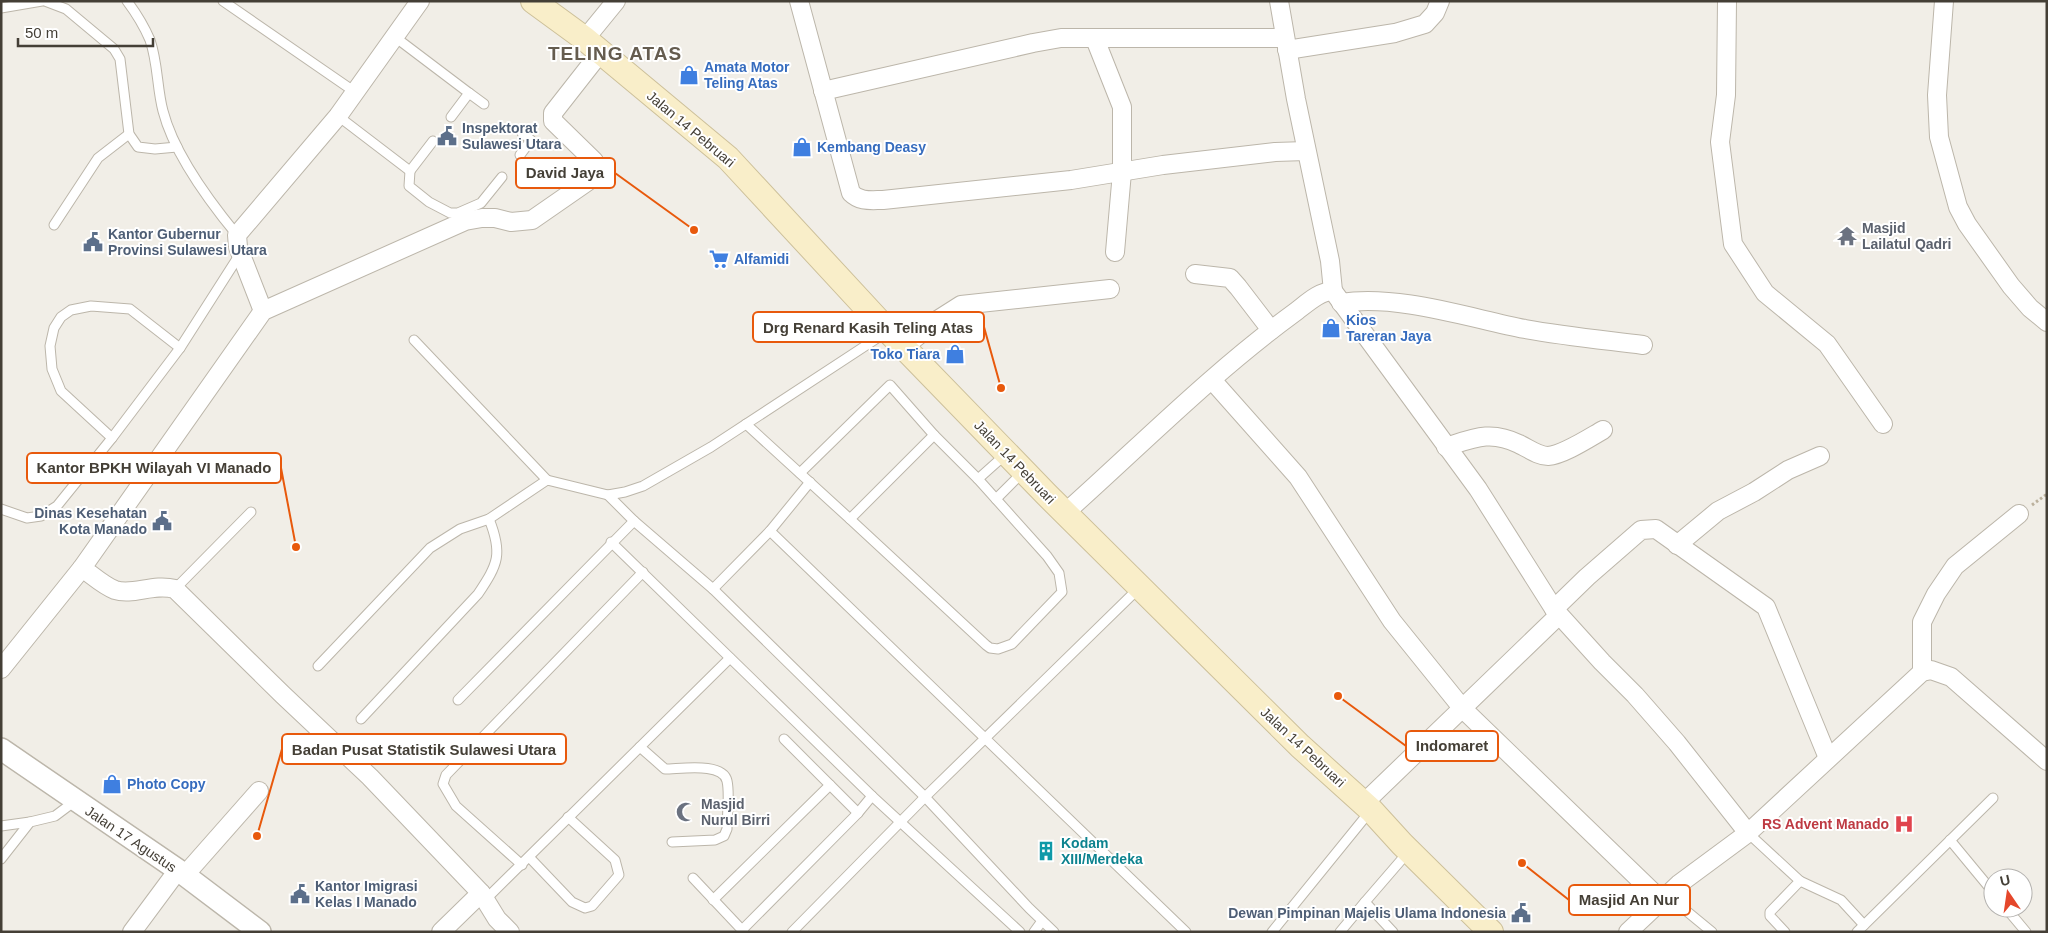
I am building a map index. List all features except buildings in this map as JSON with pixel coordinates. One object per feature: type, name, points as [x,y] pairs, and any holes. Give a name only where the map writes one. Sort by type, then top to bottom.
[{"type":"main road","name":"Jalan 14 Pebruari","points":[[533,1],[592,46],[728,158],[896,339],[1065,513],[1300,746],[1367,806],[1490,932]]},
{"type":"street","points":[[263,311],[241,253],[237,235],[338,116],[420,1]]},
{"type":"street","points":[[1,669],[82,568],[263,311],[465,220],[495,218],[511,222],[532,220],[594,177],[596,170],[594,161],[553,121],[553,114],[616,1]]},
{"type":"street","points":[[799,1],[851,193],[856,198],[883,200],[1071,180],[1163,165],[1275,152],[1306,151]]},
{"type":"street","points":[[1279,1],[1285,44],[1337,297]]},
{"type":"street","points":[[822,91],[1048,40],[1186,37],[1285,44],[1395,33],[1425,24],[1435,13],[1440,1]]},
{"type":"street","points":[[1727,1],[1726,95],[1720,142],[1733,244],[1765,293],[1827,344],[1883,424]]},
{"type":"street","points":[[1944,1],[1937,95],[1939,136],[1958,207],[1967,224],[2011,286],[2030,308],[2047,322]]},
{"type":"street","points":[[1095,39],[1122,107],[1122,172],[1115,252]]},
{"type":"street","points":[[1195,274],[1230,278],[1271,330]]},
{"type":"street","points":[[896,339],[961,306],[1110,290]]},
{"type":"street","points":[[1065,513],[1212,380],[1271,330],[1328,291],[1337,297],[1478,489],[1556,612],[1635,694],[1748,832]]},
{"type":"street","points":[[1337,297],[1374,300],[1527,329],[1643,345]]},
{"type":"street","points":[[1212,380],[1298,477],[1392,621],[1463,708],[1662,901]]},
{"type":"street","points":[[1446,447],[1483,435],[1496,436],[1514,441],[1546,456],[1558,454],[1603,430]]},
{"type":"street","points":[[1677,545],[1718,511],[1754,492],[1788,470],[1820,456]]},
{"type":"street","points":[[1922,672],[1922,622],[1936,594],[1955,566],[2019,514]]},
{"type":"street","points":[[1367,806],[1556,612],[1587,577],[1641,530],[1656,529],[1766,607],[1828,758]]},
{"type":"street","points":[[82,568],[116,590],[133,591],[164,586],[175,588],[283,695],[370,777],[484,896],[497,920],[510,932]]},
{"type":"street","points":[[1628,932],[1679,884],[1748,832],[1922,672],[1931,670],[1951,677],[2047,761]]},
{"type":"street","name":"Jalan 17 Agustus","points":[[1,749],[181,873],[260,932]]},
{"type":"street","points":[[132,932],[181,873],[259,791]]},
{"type":"street","points":[[441,932],[484,896]]},
{"type":"lane","points":[[1,8],[44,1],[66,9],[114,48],[120,59],[129,134],[138,147],[156,149],[177,146]]},
{"type":"lane","points":[[127,1],[138,16],[150,42],[163,113],[177,146],[214,207],[237,235]]},
{"type":"lane","points":[[223,1],[355,92]]},
{"type":"lane","points":[[395,37],[484,104]]},
{"type":"lane","points":[[451,117],[469,94]]},
{"type":"lane","points":[[338,116],[410,171]]},
{"type":"lane","points":[[520,155],[531,140],[522,133]]},
{"type":"lane","points":[[54,225],[98,158],[129,134]]},
{"type":"lane","points":[[433,141],[410,171],[409,186],[429,202],[450,213],[458,213],[481,203],[502,177]]},
{"type":"lane","points":[[1,509],[27,518],[41,516],[57,506],[112,438],[180,348],[241,253]]},
{"type":"lane","points":[[112,438],[61,391],[52,368],[50,346],[54,328],[61,318],[72,310],[91,306],[130,309],[180,348]]},
{"type":"lane","points":[[414,340],[547,480],[608,495],[643,486],[711,448],[746,424],[896,339]]},
{"type":"lane","points":[[746,424],[990,648],[998,649],[1012,644],[1062,592],[1059,573],[1046,556],[978,479],[934,435],[890,385],[800,473]]},
{"type":"lane","points":[[850,519],[934,435]]},
{"type":"lane","points":[[978,479],[1007,453]]},
{"type":"lane","points":[[996,499],[1024,471]]},
{"type":"lane","points":[[318,666],[430,548],[460,530],[489,519],[547,480]]},
{"type":"lane","points":[[714,589],[770,531],[810,482]]},
{"type":"lane","points":[[608,495],[634,521],[714,589],[925,796],[1054,932]]},
{"type":"lane","points":[[175,588],[251,512]]},
{"type":"lane","points":[[361,719],[478,594],[490,576],[496,563],[498,548],[489,519]]},
{"type":"lane","points":[[458,700],[634,521]]},
{"type":"lane","points":[[770,531],[1186,932]]},
{"type":"lane","points":[[612,542],[872,796],[1020,932]]},
{"type":"lane","points":[[522,864],[456,806],[444,784],[446,775],[642,572]]},
{"type":"lane","points":[[792,932],[925,796],[1139,588]]},
{"type":"lane","points":[[484,896],[530,858],[730,658]]},
{"type":"lane","points":[[784,739],[858,813]]},
{"type":"lane","points":[[640,747],[665,769],[715,768],[723,772],[727,781],[727,829],[724,836],[716,840],[672,842]]},
{"type":"lane","points":[[713,900],[830,784]]},
{"type":"lane","points":[[693,878],[743,931],[858,813],[872,796]]},
{"type":"lane","points":[[1748,832],[1800,881],[1840,900],[1861,929],[1993,798]]},
{"type":"lane","points":[[1,826],[55,816],[75,800]]},
{"type":"lane","points":[[1272,932],[1367,806]]},
{"type":"lane","points":[[530,858],[572,902],[585,908],[594,904],[619,875],[618,869],[614,860],[568,818]]},
{"type":"lane","points":[[1,859],[30,822]]},
{"type":"lane","points":[[1950,840],[1983,880]]},
{"type":"lane","points":[[1340,932],[1409,851]]},
{"type":"lane","points":[[1785,932],[1770,916],[1770,912],[1800,881]]},
{"type":"lane","points":[[1679,884],[1684,909],[1712,932]]},
{"type":"lane","points":[[1365,902],[1393,932]]},
{"type":"lane","points":[[2014,918],[2026,932]]},
{"type":"lane","points":[[1034,932],[1042,921]]},
{"type":"place","name":"Amata Motor Teling Atas","points":[[689,75]]},
{"type":"place","name":"Inspektorat Sulawesi Utara","points":[[447,136]]},
{"type":"place","name":"Kembang Deasy","points":[[802,147]]},
{"type":"place","name":"David Jaya","points":[[694,230]]},
{"type":"place","name":"Masjid Lailatul Qadri","points":[[1847,236]]},
{"type":"place","name":"Kantor Gubernur Provinsi Sulawesi Utara","points":[[93,242]]},
{"type":"place","name":"Alfamidi","points":[[719,259]]},
{"type":"place","name":"Kios Tareran Jaya","points":[[1331,328]]},
{"type":"place","name":"Toko Tiara","points":[[955,354]]},
{"type":"place","name":"Drg Renard Kasih Teling Atas","points":[[1001,388]]},
{"type":"place","name":"Dinas Kesehatan Kota Manado","points":[[162,521]]},
{"type":"place","name":"Kantor BPKH Wilayah VI Manado","points":[[296,547]]},
{"type":"place","name":"Indomaret","points":[[1338,696]]},
{"type":"place","name":"Photo Copy","points":[[112,784]]},
{"type":"place","name":"Masjid Nurul Birri","points":[[686,812]]},
{"type":"place","name":"RS Advent Manado","points":[[1904,824]]},
{"type":"place","name":"Badan Pusat Statistik Sulawesi Utara","points":[[257,836]]},
{"type":"place","name":"Kodam XIII/Merdeka","points":[[1046,851]]},
{"type":"place","name":"Masjid An Nur","points":[[1522,863]]},
{"type":"place","name":"Kantor Imigrasi Kelas I Manado","points":[[300,894]]},
{"type":"place","name":"Dewan Pimpinan Majelis Ulama Indonesia","points":[[1521,913]]},
{"type":"district","name":"TELING ATAS","points":[[615,53]]}]
